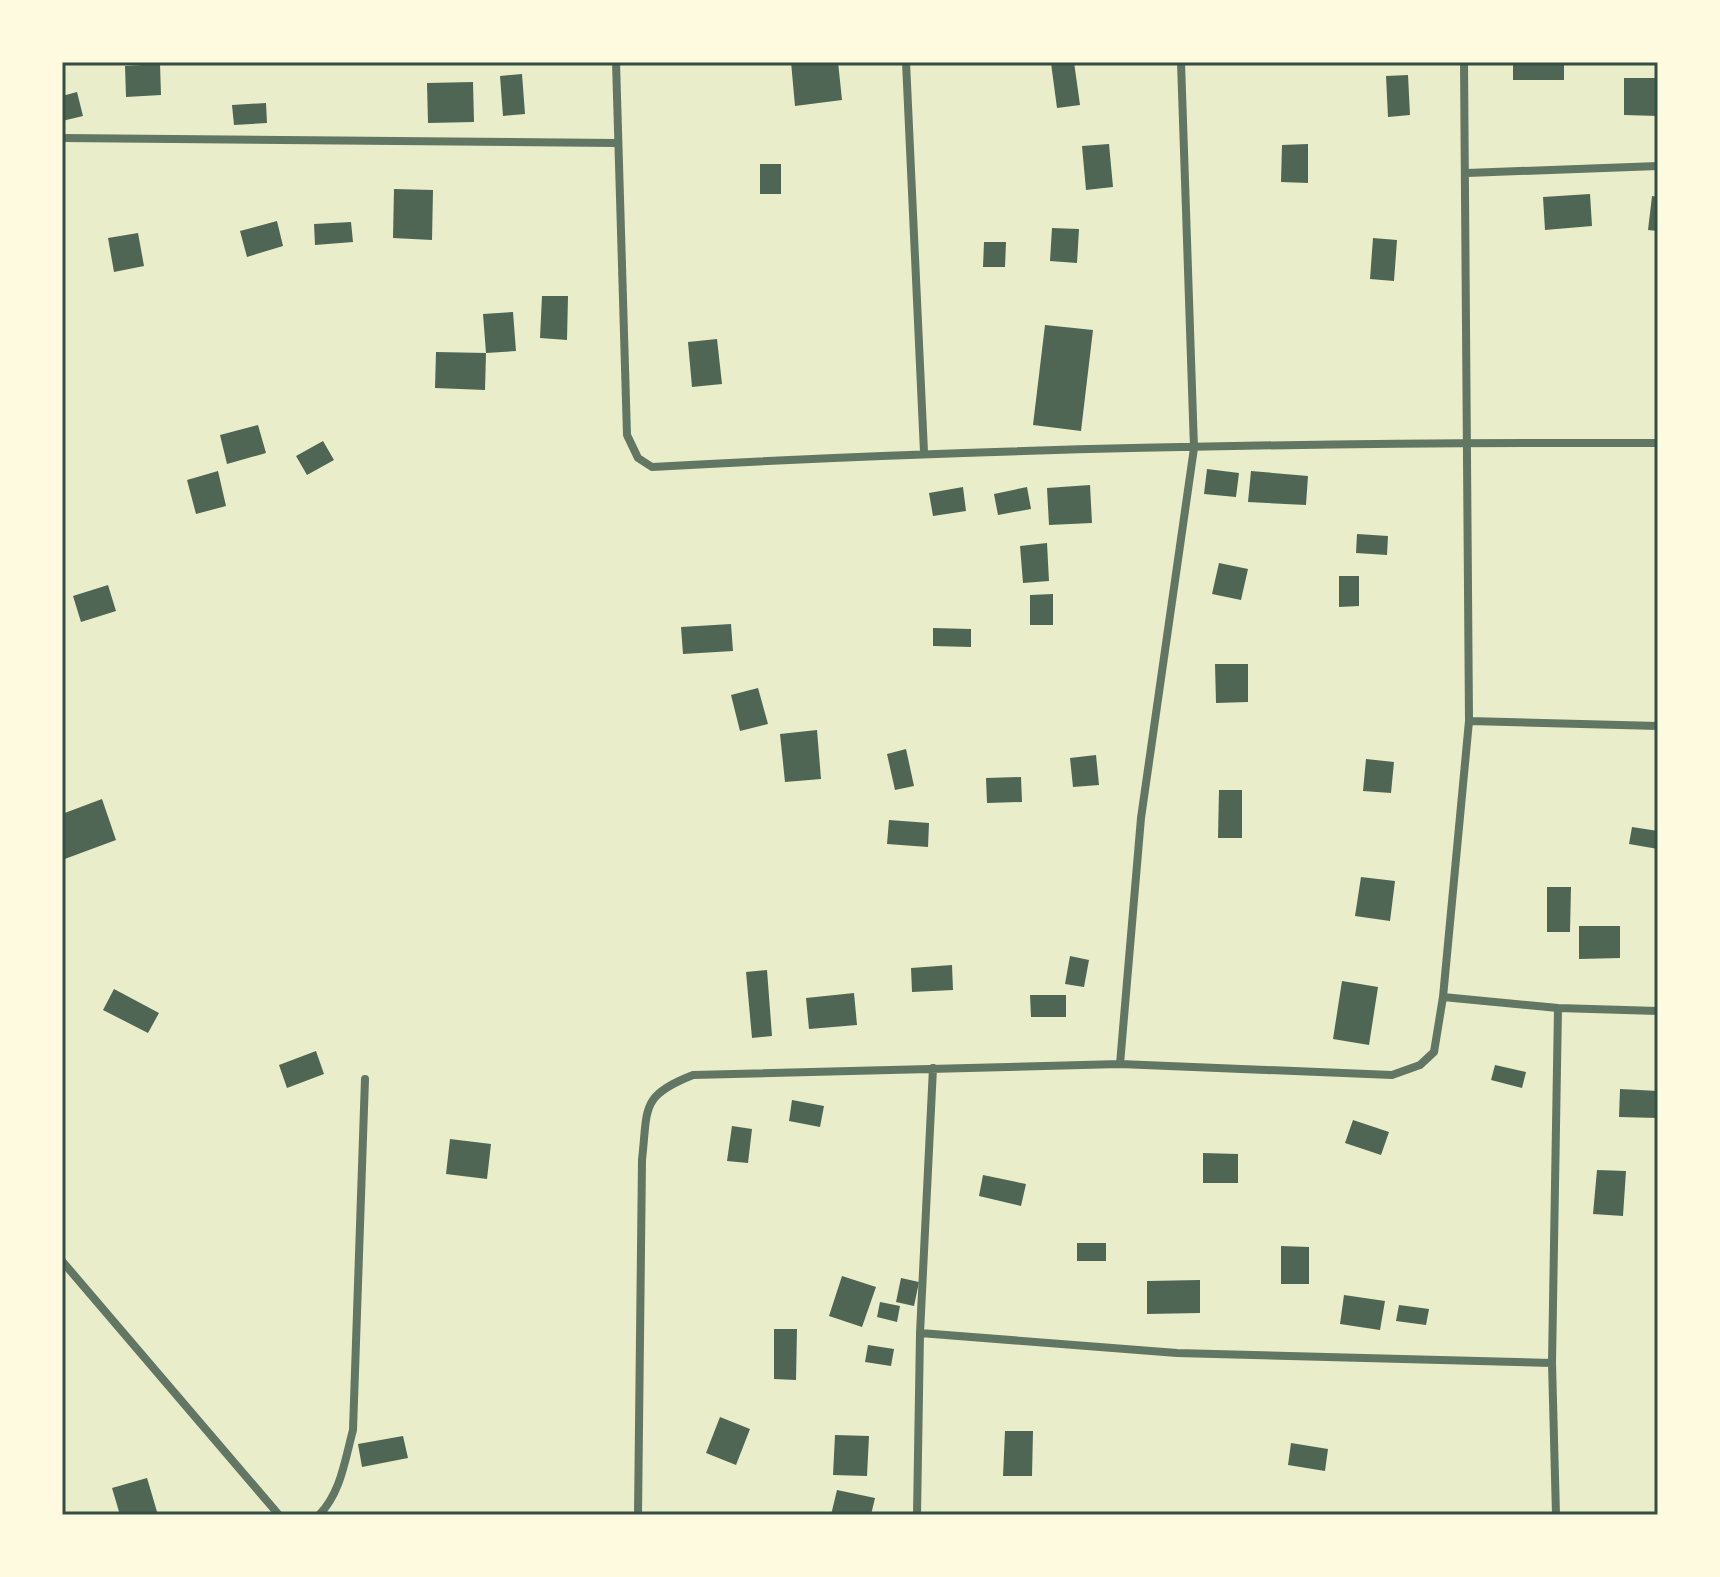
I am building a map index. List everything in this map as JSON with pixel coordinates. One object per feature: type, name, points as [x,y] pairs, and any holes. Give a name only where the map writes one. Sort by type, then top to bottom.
[{"type":"street","points":[[616,62],[627,435],[638,458],[652,467],[924,452],[1465,442],[1658,443]]},
{"type":"street","points":[[906,62],[924,452]]},
{"type":"street","points":[[1120,1064],[1141,818],[1194,448],[1181,62]]},
{"type":"street","points":[[638,1515],[642,1160],[649,1105],[663,1087],[693,1075],[1120,1064],[1392,1075],[1420,1065],[1434,1052],[1443,997],[1469,721],[1464,62]]},
{"type":"street","points":[[62,138],[616,143]]},
{"type":"street","points":[[1467,173],[1658,166]]},
{"type":"street","points":[[1469,721],[1658,726]]},
{"type":"street","points":[[1443,997],[1558,1008],[1658,1011]]},
{"type":"street","points":[[1556,1515],[1552,1363],[1558,1008]]},
{"type":"street","points":[[917,1515],[920,1333],[933,1068]]},
{"type":"street","points":[[319,1515],[340,1480],[353,1430],[365,1079]]},
{"type":"street","points":[[62,1261],[279,1515]]},
{"type":"street","points":[[920,1333],[1163,1352],[1552,1363]]},
{"type":"building","points":[[791,62],[838,62],[842,100],[795,106]]},
{"type":"building","points":[[1074,62],[1080,105],[1057,108],[1051,63]]},
{"type":"building","points":[[1513,62],[1564,62],[1564,80],[1513,80]]},
{"type":"building","points":[[160,64],[161,95],[126,97],[125,66]]},
{"type":"building","points":[[522,74],[525,114],[503,116],[500,76]]},
{"type":"building","points":[[1408,75],[1410,115],[1388,117],[1386,76]]},
{"type":"building","points":[[1624,78],[1658,78],[1658,116],[1624,115]]},
{"type":"building","points":[[473,82],[474,122],[428,123],[427,83]]},
{"type":"building","points":[[77,92],[83,116],[62,121],[62,96]]},
{"type":"building","points":[[266,103],[267,123],[234,125],[232,105]]},
{"type":"building","points":[[1109,144],[1113,187],[1086,190],[1082,146]]},
{"type":"building","points":[[1308,144],[1308,183],[1281,182],[1282,145]]},
{"type":"building","points":[[760,164],[781,164],[781,194],[760,194]]},
{"type":"building","points":[[394,189],[433,190],[432,240],[393,238]]},
{"type":"building","points":[[1590,194],[1592,226],[1545,230],[1543,197]]},
{"type":"building","points":[[1652,196],[1658,197],[1658,231],[1648,230]]},
{"type":"building","points":[[277,221],[283,246],[247,257],[240,231]]},
{"type":"building","points":[[351,222],[353,242],[315,245],[314,224]]},
{"type":"building","points":[[1052,228],[1079,229],[1077,263],[1050,261]]},
{"type":"building","points":[[138,233],[144,266],[114,272],[108,238]]},
{"type":"building","points":[[1373,238],[1397,240],[1394,281],[1370,279]]},
{"type":"building","points":[[984,242],[1006,242],[1005,267],[983,267]]},
{"type":"building","points":[[542,296],[568,296],[567,340],[540,338]]},
{"type":"building","points":[[513,312],[516,351],[486,353],[483,314]]},
{"type":"building","points":[[1045,325],[1093,330],[1081,431],[1033,425]]},
{"type":"building","points":[[717,339],[722,384],[692,387],[688,342]]},
{"type":"building","points":[[436,352],[486,353],[485,390],[435,388]]},
{"type":"building","points":[[258,425],[266,453],[227,464],[220,435]]},
{"type":"building","points":[[323,441],[334,460],[307,475],[296,456]]},
{"type":"building","points":[[1207,469],[1239,473],[1236,497],[1204,494]]},
{"type":"building","points":[[218,471],[226,506],[196,514],[187,480]]},
{"type":"building","points":[[1251,471],[1308,476],[1306,505],[1248,502]]},
{"type":"building","points":[[1090,485],[1092,523],[1049,525],[1047,488]]},
{"type":"building","points":[[963,487],[966,511],[933,516],[929,493]]},
{"type":"building","points":[[1027,487],[1031,509],[998,515],[994,494]]},
{"type":"building","points":[[1357,534],[1388,536],[1387,555],[1356,553]]},
{"type":"building","points":[[1047,543],[1049,581],[1023,583],[1020,546]]},
{"type":"building","points":[[1219,563],[1248,569],[1241,600],[1212,594]]},
{"type":"building","points":[[1339,576],[1359,576],[1359,606],[1339,607]]},
{"type":"building","points":[[108,585],[116,611],[81,622],[73,596]]},
{"type":"building","points":[[1053,594],[1053,625],[1030,625],[1030,595]]},
{"type":"building","points":[[731,624],[733,651],[683,654],[681,627]]},
{"type":"building","points":[[933,628],[971,629],[971,647],[933,646]]},
{"type":"building","points":[[1215,664],[1248,664],[1248,702],[1216,703]]},
{"type":"building","points":[[758,688],[768,724],[740,731],[731,695]]},
{"type":"building","points":[[817,730],[821,779],[785,782],[780,734]]},
{"type":"building","points":[[906,749],[914,786],[895,790],[887,754]]},
{"type":"building","points":[[1096,755],[1099,785],[1073,787],[1070,758]]},
{"type":"building","points":[[1366,759],[1394,762],[1391,793],[1363,791]]},
{"type":"building","points":[[1021,777],[1022,802],[987,803],[986,778]]},
{"type":"building","points":[[1219,790],[1242,790],[1242,838],[1218,838]]},
{"type":"building","points":[[102,799],[116,840],[62,860],[62,814]]},
{"type":"building","points":[[889,820],[929,823],[928,847],[887,844]]},
{"type":"building","points":[[1632,827],[1658,831],[1658,849],[1629,844]]},
{"type":"building","points":[[1361,877],[1395,881],[1390,921],[1355,916]]},
{"type":"building","points":[[1547,887],[1571,887],[1570,932],[1547,932]]},
{"type":"building","points":[[1579,926],[1620,926],[1620,958],[1579,959]]},
{"type":"building","points":[[1070,956],[1089,960],[1084,987],[1065,984]]},
{"type":"building","points":[[952,965],[953,990],[912,992],[911,968]]},
{"type":"building","points":[[767,970],[772,1036],[752,1038],[746,972]]},
{"type":"building","points":[[1342,981],[1378,987],[1369,1045],[1333,1039]]},
{"type":"building","points":[[114,989],[159,1013],[148,1033],[103,1010]]},
{"type":"building","points":[[854,993],[857,1025],[809,1029],[806,998]]},
{"type":"building","points":[[1030,995],[1066,995],[1066,1017],[1031,1017]]},
{"type":"building","points":[[316,1051],[324,1074],[287,1088],[279,1065]]},
{"type":"building","points":[[1495,1065],[1526,1072],[1522,1088],[1491,1080]]},
{"type":"building","points":[[1620,1089],[1658,1091],[1658,1118],[1619,1117]]},
{"type":"building","points":[[792,1100],[824,1106],[820,1127],[789,1121]]},
{"type":"building","points":[[1353,1120],[1389,1132],[1381,1155],[1345,1143]]},
{"type":"building","points":[[732,1126],[752,1129],[748,1163],[727,1161]]},
{"type":"building","points":[[450,1139],[491,1144],[487,1179],[446,1174]]},
{"type":"building","points":[[1203,1153],[1238,1154],[1238,1183],[1203,1183]]},
{"type":"building","points":[[1597,1170],[1626,1171],[1623,1216],[1593,1214]]},
{"type":"building","points":[[983,1175],[1026,1184],[1021,1206],[979,1196]]},
{"type":"building","points":[[1077,1243],[1106,1243],[1106,1261],[1077,1261]]},
{"type":"building","points":[[1281,1246],[1309,1247],[1309,1284],[1281,1284]]},
{"type":"building","points":[[842,1276],[876,1287],[862,1327],[829,1316]]},
{"type":"building","points":[[901,1278],[919,1282],[914,1306],[896,1302]]},
{"type":"building","points":[[1200,1280],[1200,1313],[1147,1314],[1147,1281]]},
{"type":"building","points":[[1344,1295],[1385,1301],[1380,1330],[1340,1324]]},
{"type":"building","points":[[880,1302],[900,1306],[897,1322],[877,1317]]},
{"type":"building","points":[[1399,1305],[1429,1309],[1426,1325],[1396,1321]]},
{"type":"building","points":[[774,1329],[797,1329],[796,1380],[774,1379]]},
{"type":"building","points":[[868,1345],[894,1349],[891,1366],[865,1362]]},
{"type":"building","points":[[720,1417],[750,1429],[736,1465],[706,1453]]},
{"type":"building","points":[[1005,1431],[1033,1431],[1032,1476],[1003,1476]]},
{"type":"building","points":[[835,1435],[869,1436],[867,1476],[833,1475]]},
{"type":"building","points":[[403,1436],[408,1458],[362,1467],[358,1444]]},
{"type":"building","points":[[1291,1443],[1328,1449],[1325,1471],[1288,1465]]},
{"type":"building","points":[[147,1478],[158,1515],[120,1515],[112,1488]]},
{"type":"building","points":[[837,1490],[875,1498],[871,1515],[831,1515]]}]
